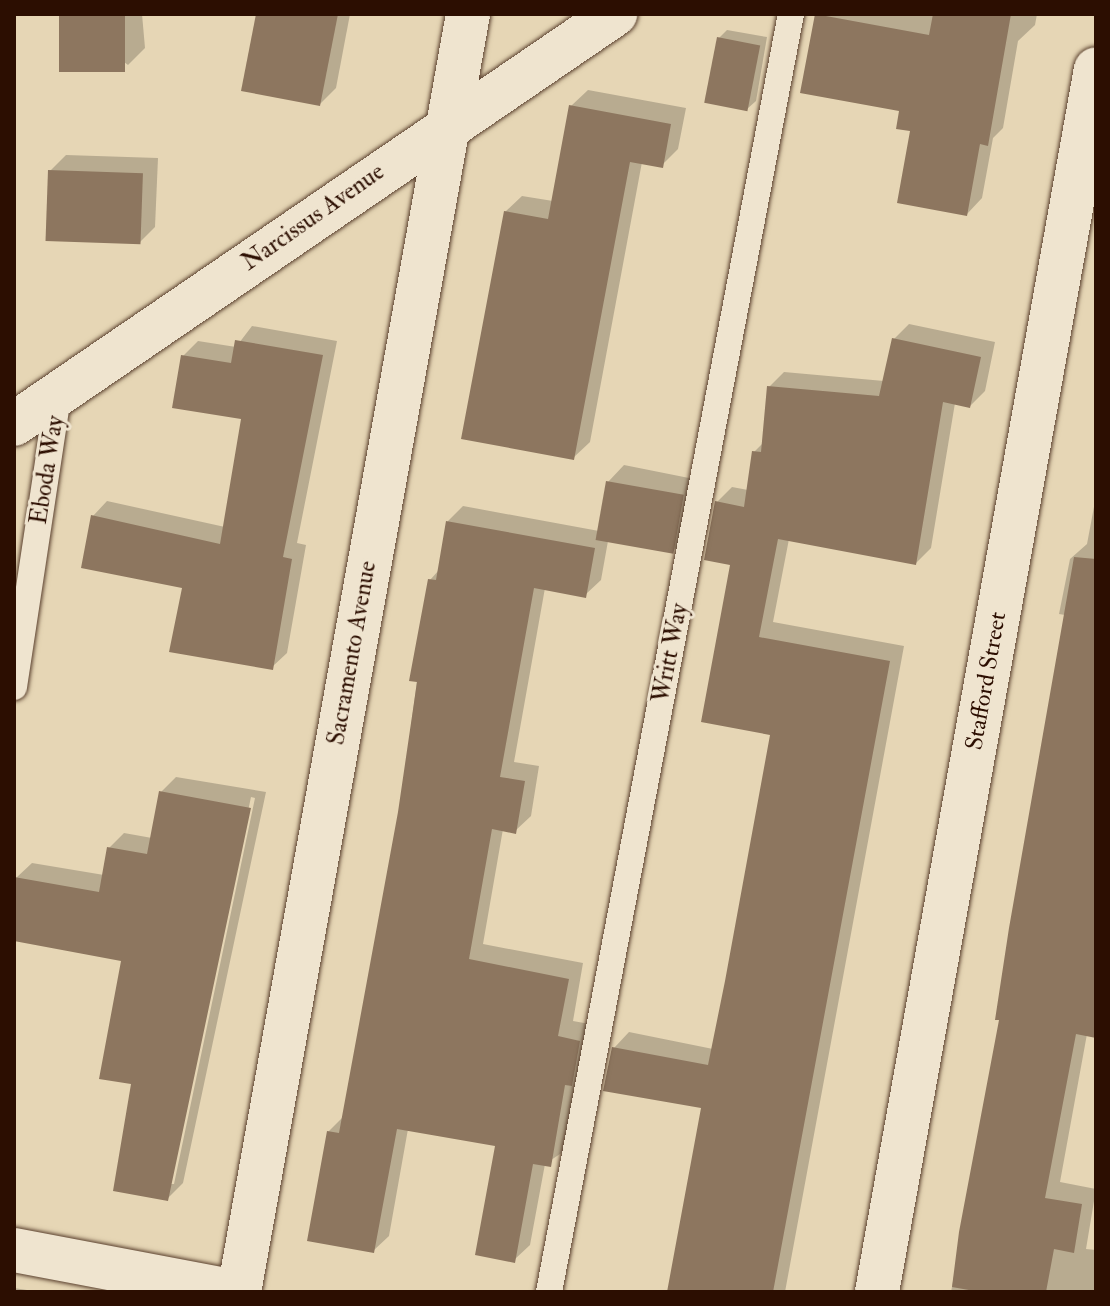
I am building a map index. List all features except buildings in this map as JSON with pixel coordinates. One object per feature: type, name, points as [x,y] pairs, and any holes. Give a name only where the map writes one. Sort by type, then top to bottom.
[{"type":"street","name":"Sacramento Avenue","points":[[237,1292],[468,14]]},
{"type":"street","name":"Narcissus Avenue","points":[[14,424],[446,124],[615,14]]},
{"type":"street","name":"Stafford Street","points":[[877,1292],[1096,69]]},
{"type":"street","points":[[14,1250],[237,1292]]},
{"type":"lane","name":"Writt Way","points":[[549,1292],[791,14]]},
{"type":"lane","name":"Eboda Way","points":[[14,687],[58,395]]}]
